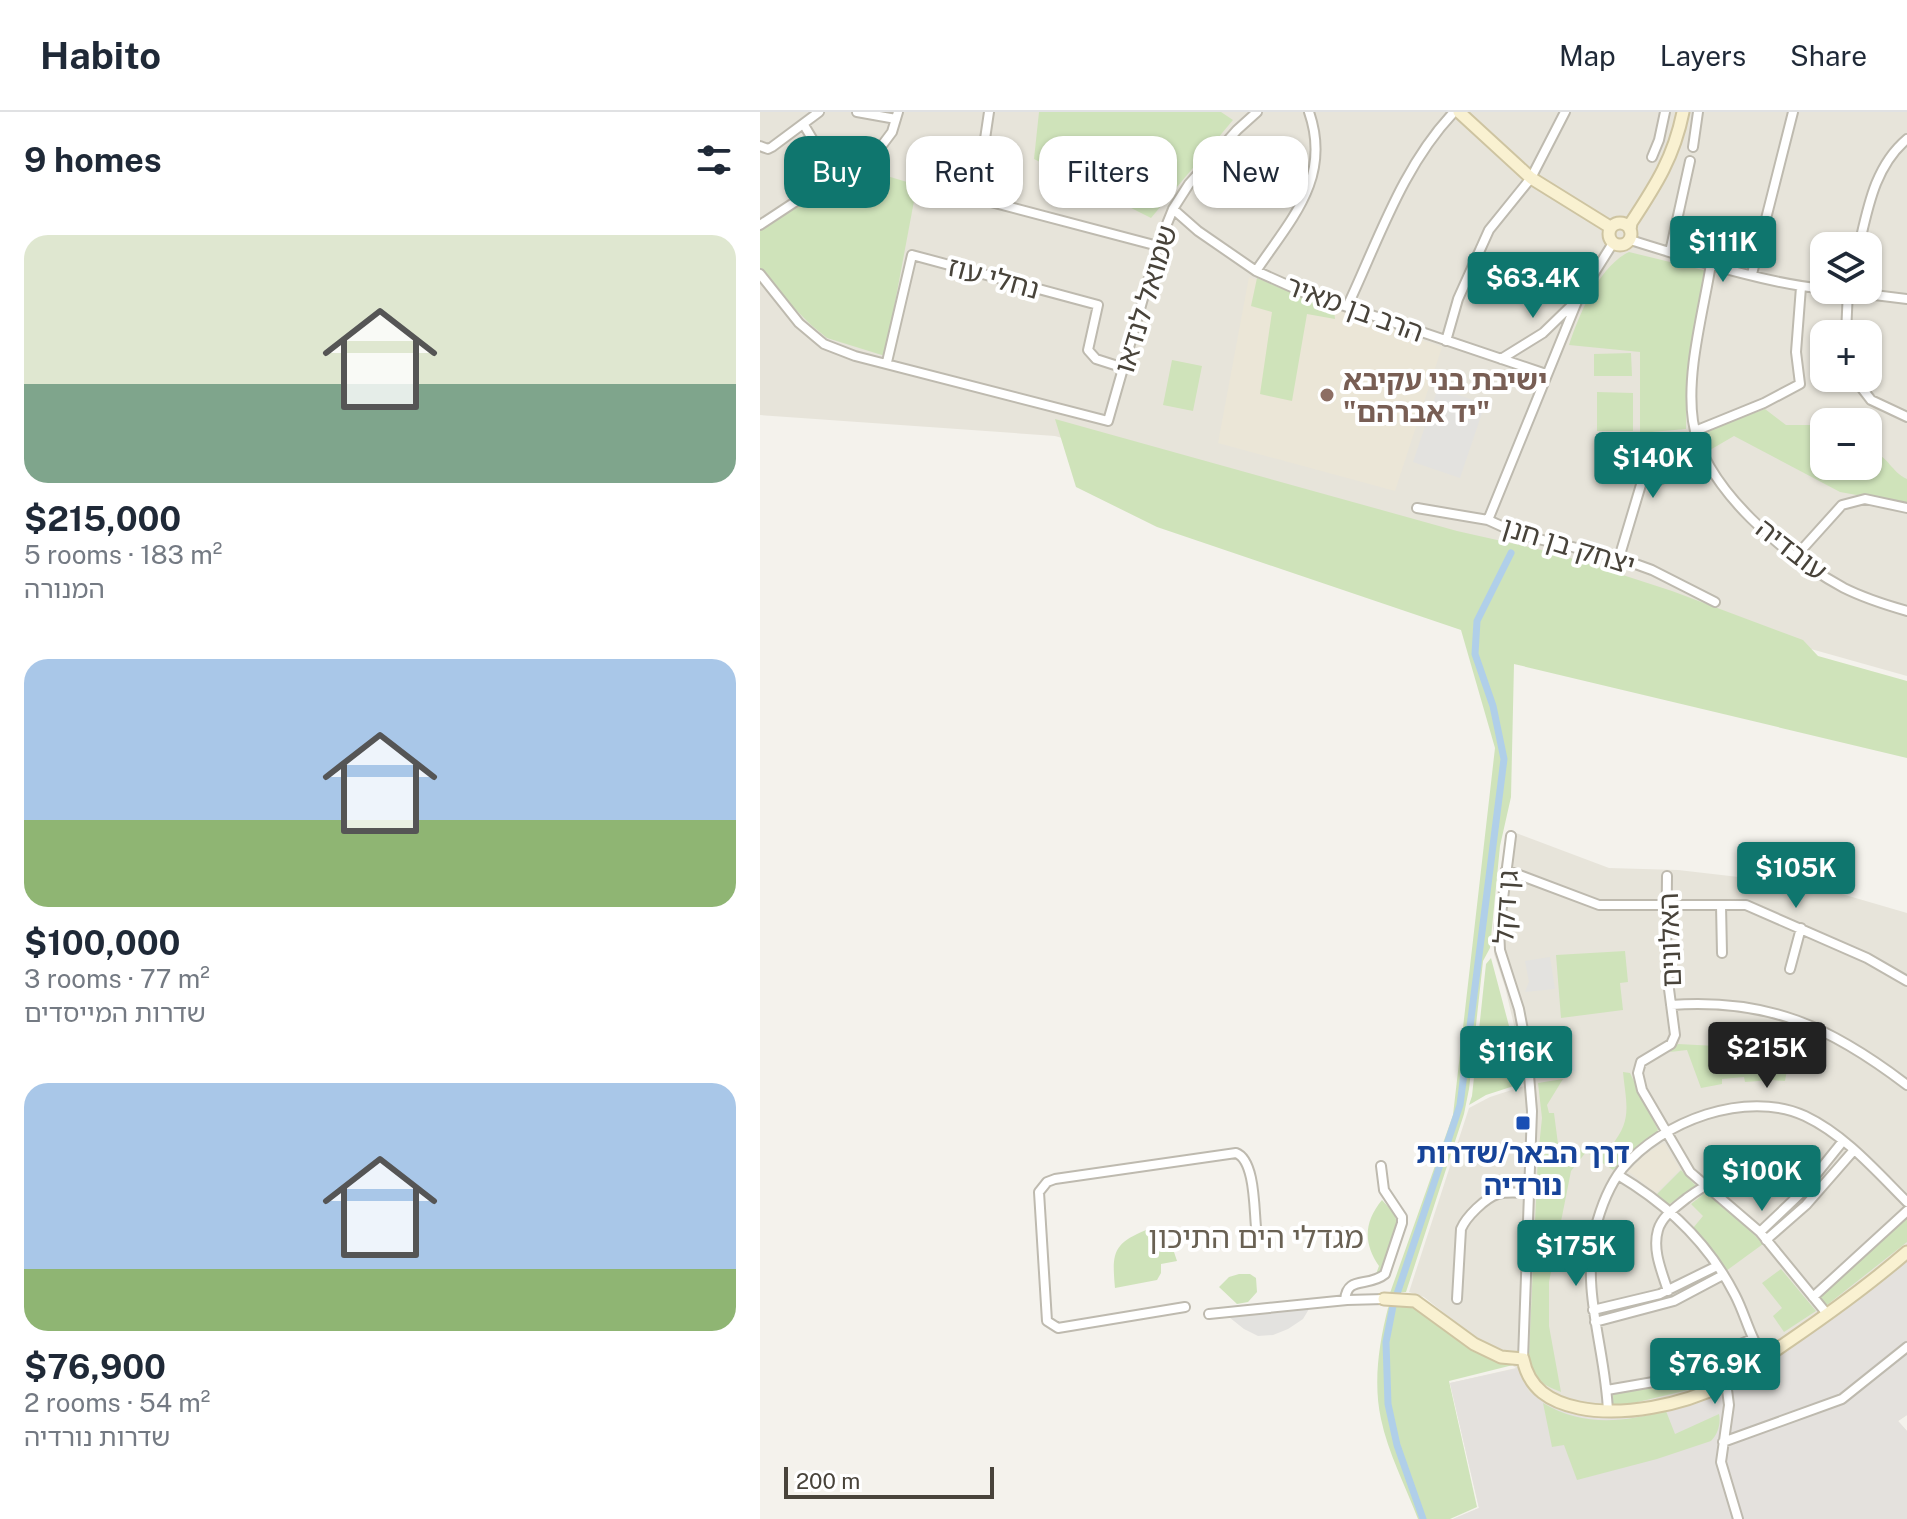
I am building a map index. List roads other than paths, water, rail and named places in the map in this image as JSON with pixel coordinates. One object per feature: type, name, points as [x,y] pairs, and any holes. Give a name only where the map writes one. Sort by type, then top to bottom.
[{"type":"street","points":[[760,146],[772,147],[819,112]]},
{"type":"street","points":[[857,112],[897,116],[889,136]]},
{"type":"street","points":[[989,112],[978,186],[987,201],[1158,246]]},
{"type":"street","name":"שמואל לנדאו","points":[[887,362],[1108,421],[1158,246],[1173,209],[1189,184],[1257,112]]},
{"type":"street","points":[[1256,271],[1309,186],[1317,161],[1317,142],[1309,112]]},
{"type":"street","points":[[1347,307],[1403,181],[1425,145],[1456,112],[1531,178],[1622,230],[1670,252],[1810,288]]},
{"type":"street","points":[[1446,341],[1466,278],[1489,230],[1531,178],[1565,112]]},
{"type":"street","points":[[1652,157],[1665,112]]},
{"type":"street","points":[[1676,112],[1670,142],[1622,230],[1620,246],[1613,243],[1608,236],[1622,230],[1631,223],[1653,190],[1677,143],[1683,112]]},
{"type":"street","points":[[1693,147],[1698,112]]},
{"type":"street","points":[[1752,274],[1793,112]]},
{"type":"street","points":[[804,125],[811,136]]},
{"type":"street","points":[[1862,232],[1873,187],[1895,149],[1907,139]]},
{"type":"street","points":[[1670,252],[1690,161]]},
{"type":"street","points":[[760,225],[787,208]]},
{"type":"street","name":"הרב בן מאיר","points":[[1173,209],[1198,231],[1256,271],[1303,292],[1546,374]]},
{"type":"street","points":[[1488,520],[1578,299],[1613,243]]},
{"type":"street","name":"נחלי עוז","points":[[887,362],[912,255],[1098,305],[1088,350],[1096,359],[1124,368]]},
{"type":"street","name":"עובדיה","points":[[1711,264],[1693,374],[1693,418],[1705,460],[1759,526],[1796,556],[1847,589],[1907,611]]},
{"type":"street","points":[[761,276],[799,323],[824,344],[855,356],[887,362]]},
{"type":"street","points":[[1695,431],[1764,403],[1800,384],[1797,330],[1801,287]]},
{"type":"street","points":[[1882,296],[1907,299]]},
{"type":"street","points":[[1501,359],[1543,333],[1578,299]]},
{"type":"street","points":[[1865,392],[1871,400],[1907,417]]},
{"type":"street","points":[[1619,558],[1643,478],[1659,480],[1705,460]]},
{"type":"street","points":[[1796,556],[1842,505],[1865,499],[1907,508]]},
{"type":"street","name":"יצחק בן חנן","points":[[1417,508],[1488,520],[1521,535],[1619,558],[1652,570],[1715,602]]},
{"type":"street","name":"גן דקל","points":[[1511,836],[1499,930],[1500,950],[1519,1009],[1529,1063],[1533,1137],[1523,1359]]},
{"type":"street","points":[[1506,870],[1599,905],[1746,905],[1867,958],[1907,981]]},
{"type":"street","name":"האלונים","points":[[1666,1134],[1642,1090],[1639,1067],[1646,1058],[1673,1041],[1666,966],[1667,876]]},
{"type":"street","points":[[1721,905],[1722,953]]},
{"type":"street","points":[[1790,969],[1801,928]]},
{"type":"street","name":"האלונים","points":[[1671,1005],[1726,1004],[1781,1015],[1842,1039],[1907,1085]]},
{"type":"street","points":[[1608,1412],[1593,1310],[1591,1270],[1595,1231],[1602,1207],[1620,1173],[1666,1134],[1715,1111],[1740,1107],[1769,1106],[1803,1115],[1854,1150],[1907,1202]]},
{"type":"street","points":[[1666,1134],[1690,1172],[1760,1232],[1828,1315]]},
{"type":"street","points":[[1760,1232],[1802,1192],[1843,1141]]},
{"type":"street","points":[[1766,1240],[1806,1205],[1854,1150]]},
{"type":"street","points":[[1185,1307],[1058,1328],[1052,1326],[1047,1321],[1039,1192],[1042,1186],[1055,1179],[1236,1153],[1242,1155],[1249,1166],[1256,1227]]},
{"type":"street","points":[[1345,1300],[1349,1285],[1371,1282],[1385,1274],[1402,1223],[1398,1210],[1384,1190],[1381,1166]]},
{"type":"street","points":[[1620,1173],[1635,1180]]},
{"type":"street","points":[[1620,1173],[1670,1212],[1717,1266],[1742,1309],[1752,1339],[1765,1358]]},
{"type":"street","points":[[1668,1291],[1658,1262],[1658,1231],[1670,1212],[1705,1186],[1745,1173],[1771,1177],[1802,1192]]},
{"type":"street","points":[[1457,1299],[1464,1222],[1494,1195],[1530,1193]]},
{"type":"street","points":[[1813,1297],[1907,1211]]},
{"type":"street","points":[[1209,1314],[1345,1300],[1415,1301],[1474,1344],[1501,1357],[1523,1359],[1532,1383],[1545,1395],[1571,1407],[1608,1412],[1631,1411],[1665,1404],[1726,1382],[1828,1315],[1906,1253]]},
{"type":"street","points":[[1593,1310],[1635,1302],[1668,1291],[1717,1266]]},
{"type":"street","points":[[1595,1322],[1674,1301],[1723,1275]]},
{"type":"street","points":[[1607,1390],[1659,1381],[1752,1339]]},
{"type":"street","points":[[1723,1442],[1842,1399],[1907,1347]]},
{"type":"street","points":[[1726,1382],[1729,1405],[1721,1471],[1738,1519]]},
{"type":"waterway","points":[[1423,1519],[1397,1445],[1388,1404],[1386,1342],[1393,1306],[1460,1105],[1504,759],[1493,706],[1475,654],[1477,621],[1511,553]]},
{"type":"place","name":"ישיבת בני עקיבא \"יד אברהם\"","points":[[1327,395]]},
{"type":"place","name":"דרך הבאר/שדרות נורדיה","points":[[1523,1123]]},
{"type":"district","name":"מגדלי הים התיכון","points":[[1256,1237]]}]
